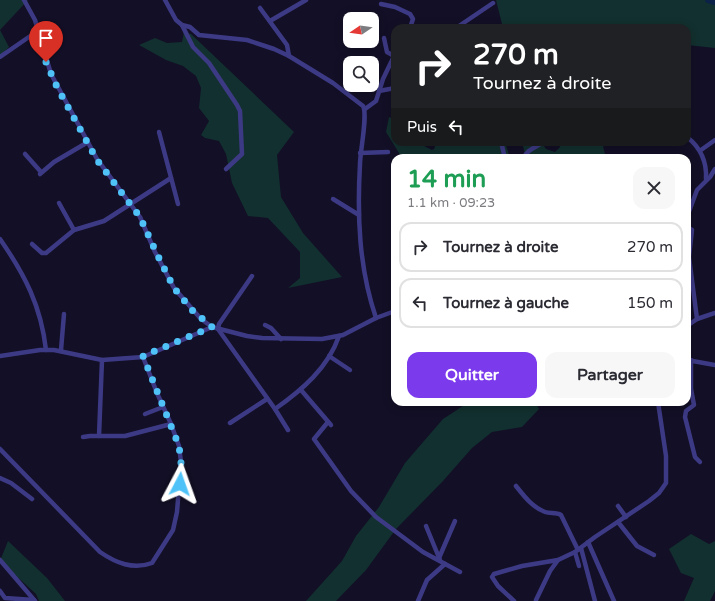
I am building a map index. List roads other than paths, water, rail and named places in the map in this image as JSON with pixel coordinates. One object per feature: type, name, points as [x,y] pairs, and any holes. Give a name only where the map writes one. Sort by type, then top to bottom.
[{"type":"street","points":[[24,0],[39,30],[42,48],[51,74],[105,172],[132,204],[146,228],[174,288],[192,310],[212,327],[218,329],[247,336],[281,339],[322,339],[339,336],[391,312]]},
{"type":"street","points":[[165,0],[176,20],[182,25],[192,47],[209,63],[240,110],[242,154],[226,170]]},
{"type":"street","points":[[270,21],[306,0]]},
{"type":"street","points":[[462,24],[493,3]]},
{"type":"street","points":[[381,4],[395,7],[410,14],[413,19],[411,24]]},
{"type":"street","points":[[260,8],[287,44],[289,56]]},
{"type":"street","points":[[182,25],[190,27],[201,36],[247,40],[267,46],[289,56],[342,89],[365,109]]},
{"type":"street","points":[[0,57],[39,30]]},
{"type":"street","points":[[384,38],[387,52],[391,55]]},
{"type":"street","points":[[379,91],[391,65]]},
{"type":"street","points":[[379,91],[391,89]]},
{"type":"street","points":[[376,318],[362,266],[359,215],[360,153],[365,109],[376,101],[379,92]]},
{"type":"street","points":[[160,132],[178,204]]},
{"type":"street","points":[[700,150],[715,140]]},
{"type":"street","points":[[691,141],[700,150],[706,170],[706,179]]},
{"type":"street","points":[[25,154],[40,173],[54,162],[88,142]]},
{"type":"street","points":[[526,154],[528,151],[538,146]]},
{"type":"street","points":[[360,153],[388,152]]},
{"type":"street","points":[[691,203],[697,190],[715,169]]},
{"type":"street","points":[[32,244],[44,253],[74,230],[104,221],[120,209],[132,204],[172,178]]},
{"type":"street","points":[[332,199],[359,215]]},
{"type":"street","points":[[59,203],[74,230]]},
{"type":"street","points":[[0,239],[20,268],[31,291],[40,316],[46,350]]},
{"type":"street","points":[[252,276],[219,324],[218,329],[275,409],[288,430]]},
{"type":"street","points":[[691,278],[697,319]]},
{"type":"street","points":[[61,350],[64,314]]},
{"type":"street","points":[[691,323],[697,319],[715,314]]},
{"type":"street","points":[[265,325],[271,328],[281,339]]},
{"type":"street","points":[[0,356],[46,350],[61,350],[102,360],[143,356],[212,327]]},
{"type":"street","points":[[275,409],[301,390],[322,367],[339,336]]},
{"type":"street","points":[[0,449],[100,552],[114,562],[124,565],[152,563],[173,530],[177,512],[181,454],[171,424],[143,356]]},
{"type":"street","points":[[329,356],[350,370]]},
{"type":"street","points":[[99,436],[102,360]]},
{"type":"street","points":[[691,360],[715,365]]},
{"type":"street","points":[[301,390],[329,424],[314,439],[351,491],[383,524],[423,552],[460,572]]},
{"type":"street","points":[[691,392],[694,402],[693,407],[686,411],[686,417],[694,457],[700,462]]},
{"type":"street","points":[[230,423],[267,399]]},
{"type":"street","points":[[514,601],[498,586],[492,576],[494,574],[515,568],[558,560],[578,550],[659,493],[666,483],[667,474],[666,456],[659,406]]},
{"type":"street","points":[[145,414],[163,407]]},
{"type":"street","points":[[83,437],[125,436],[171,424]]},
{"type":"street","points":[[0,478],[11,483],[32,499]]},
{"type":"street","points":[[516,486],[527,500],[535,507],[545,512],[561,515],[578,550],[594,601]]},
{"type":"street","points":[[618,506],[626,517]]},
{"type":"street","points":[[418,601],[427,580],[442,561],[455,521]]},
{"type":"street","points":[[618,522],[637,546],[654,555]]},
{"type":"street","points":[[426,526],[442,561]]},
{"type":"street","points":[[588,542],[614,601]]},
{"type":"street","points":[[578,550],[578,566]]},
{"type":"street","points":[[0,560],[35,600]]},
{"type":"street","points":[[536,600],[550,571],[558,560]]},
{"type":"street","points":[[0,591],[5,598],[35,600]]},
{"type":"waterway","points":[[708,0],[715,2]]}]
